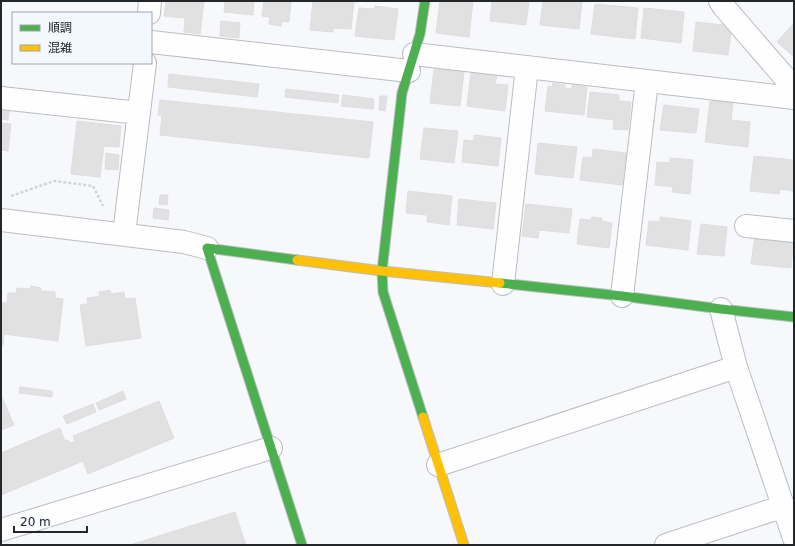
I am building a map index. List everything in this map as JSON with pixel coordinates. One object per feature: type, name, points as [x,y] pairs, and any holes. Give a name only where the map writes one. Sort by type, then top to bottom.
[{"type":"street","points":[[149,12],[150,1]]},
{"type":"street","points":[[425,1],[420,34],[402,93],[382,271],[383,292],[464,545]]},
{"type":"street","points":[[720,1],[794,88]]},
{"type":"street","points":[[152,42],[411,62],[527,67],[794,98]]},
{"type":"street","points":[[124,234],[145,64]]},
{"type":"street","points":[[503,284],[527,67]]},
{"type":"street","points":[[622,296],[647,81]]},
{"type":"street","points":[[1,98],[139,114]]},
{"type":"street","points":[[1,220],[184,242],[207,248],[382,271],[622,296],[721,309],[794,316]]},
{"type":"street","points":[[746,226],[794,231]]},
{"type":"street","points":[[207,248],[302,545]]},
{"type":"street","points":[[721,309],[736,367],[794,538]]},
{"type":"street","points":[[438,465],[736,367]]},
{"type":"street","points":[[1,530],[270,448]]},
{"type":"street","points":[[666,545],[784,506]]},
{"type":"path","points":[[7,196],[13,196],[54,181],[93,186],[103,205],[124,234]]},
{"type":"building","points":[[166,1],[204,1],[200,34],[184,32],[185,18],[164,16]]},
{"type":"building","points":[[225,1],[254,1],[253,15],[224,12]]},
{"type":"building","points":[[264,1],[291,1],[289,22],[282,21],[281,26],[269,24],[270,17],[262,16]]},
{"type":"building","points":[[313,1],[354,2],[351,29],[333,28],[333,32],[310,30]]},
{"type":"building","points":[[440,1],[473,1],[469,37],[436,33]]},
{"type":"building","points":[[492,1],[529,1],[526,25],[490,21]]},
{"type":"building","points":[[543,1],[582,2],[579,29],[540,25]]},
{"type":"building","points":[[595,4],[638,8],[635,39],[591,34]]},
{"type":"building","points":[[375,6],[398,9],[394,40],[355,36],[359,8],[374,9]]},
{"type":"building","points":[[644,8],[684,12],[681,43],[641,38]]},
{"type":"building","points":[[221,21],[240,23],[239,38],[220,36]]},
{"type":"building","points":[[696,22],[732,26],[728,55],[693,51]]},
{"type":"building","points":[[794,23],[794,57],[777,42]]},
{"type":"building","points":[[434,69],[464,72],[460,106],[430,103]]},
{"type":"building","points":[[471,72],[497,75],[495,84],[508,85],[505,111],[467,106]]},
{"type":"building","points":[[169,74],[259,84],[257,97],[168,87]]},
{"type":"building","points":[[553,83],[565,85],[564,88],[572,89],[572,85],[587,87],[584,115],[545,111],[548,86],[552,87]]},
{"type":"building","points":[[286,89],[339,95],[338,103],[285,97]]},
{"type":"building","points":[[590,92],[619,95],[619,101],[631,102],[628,130],[613,129],[614,120],[587,117]]},
{"type":"building","points":[[343,95],[374,99],[373,109],[341,106]]},
{"type":"building","points":[[380,96],[387,96],[385,111],[379,110]]},
{"type":"building","points":[[160,100],[373,122],[369,158],[160,135],[162,115],[158,115]]},
{"type":"building","points":[[710,101],[733,103],[731,120],[750,122],[748,147],[705,142]]},
{"type":"building","points":[[664,105],[699,109],[696,133],[660,130]]},
{"type":"building","points":[[1,110],[9,111],[8,120],[1,119]]},
{"type":"building","points":[[77,121],[121,126],[119,147],[104,146],[100,177],[71,174]]},
{"type":"building","points":[[1,123],[11,124],[8,151],[1,150]]},
{"type":"building","points":[[424,128],[458,131],[454,163],[420,159]]},
{"type":"building","points":[[474,135],[501,138],[498,166],[462,162],[464,140],[474,141]]},
{"type":"building","points":[[538,143],[577,147],[573,178],[535,174]]},
{"type":"building","points":[[593,149],[626,153],[622,185],[580,180],[583,157],[592,158]]},
{"type":"building","points":[[106,153],[119,155],[118,170],[105,169]]},
{"type":"building","points":[[754,156],[794,160],[794,191],[780,189],[779,194],[750,191]]},
{"type":"building","points":[[670,158],[693,160],[690,194],[672,192],[673,187],[655,185],[657,162],[670,163]]},
{"type":"building","points":[[408,191],[452,196],[449,225],[427,222],[427,215],[406,213]]},
{"type":"building","points":[[160,195],[168,195],[167,205],[159,204]]},
{"type":"building","points":[[459,199],[496,203],[493,229],[457,225]]},
{"type":"building","points":[[526,204],[572,209],[569,233],[539,230],[538,238],[522,236]]},
{"type":"building","points":[[154,208],[169,210],[168,220],[153,218]]},
{"type":"building","points":[[592,217],[602,218],[601,221],[612,223],[609,248],[577,244],[580,219],[591,220]]},
{"type":"building","points":[[660,217],[691,221],[688,250],[646,245],[649,221],[660,222]]},
{"type":"building","points":[[701,224],[727,227],[724,256],[697,254]]},
{"type":"building","points":[[755,235],[794,239],[791,268],[751,264]]},
{"type":"building","points":[[31,286],[41,288],[41,291],[55,292],[55,298],[63,299],[58,341],[4,334],[3,345],[1,345],[1,303],[7,303],[8,293],[16,293],[17,288],[30,289]]},
{"type":"building","points":[[110,290],[111,294],[124,292],[125,299],[135,298],[141,338],[86,346],[80,305],[88,304],[87,298],[100,296],[99,292]]},
{"type":"building","points":[[20,387],[52,391],[52,397],[19,393]]},
{"type":"building","points":[[123,391],[126,399],[99,410],[96,403]]},
{"type":"building","points":[[1,395],[14,425],[1,430]]},
{"type":"building","points":[[159,401],[174,438],[88,474],[83,461],[1,495],[1,453],[60,428],[65,441],[68,440],[70,443],[75,442],[73,436]]},
{"type":"building","points":[[93,404],[96,412],[67,424],[63,416]]},
{"type":"building","points":[[235,512],[246,545],[130,545]]},
{"type":"traffic: fast","points":[[423,417],[383,292],[382,271],[402,93],[420,34],[425,1]]},
{"type":"traffic: fast","points":[[297,260],[207,248],[302,545]]},
{"type":"traffic: fast","points":[[500,283],[794,317]]},
{"type":"traffic: slow","points":[[297,260],[382,271],[500,283]]},
{"type":"traffic: slow","points":[[423,417],[464,545]]}]
